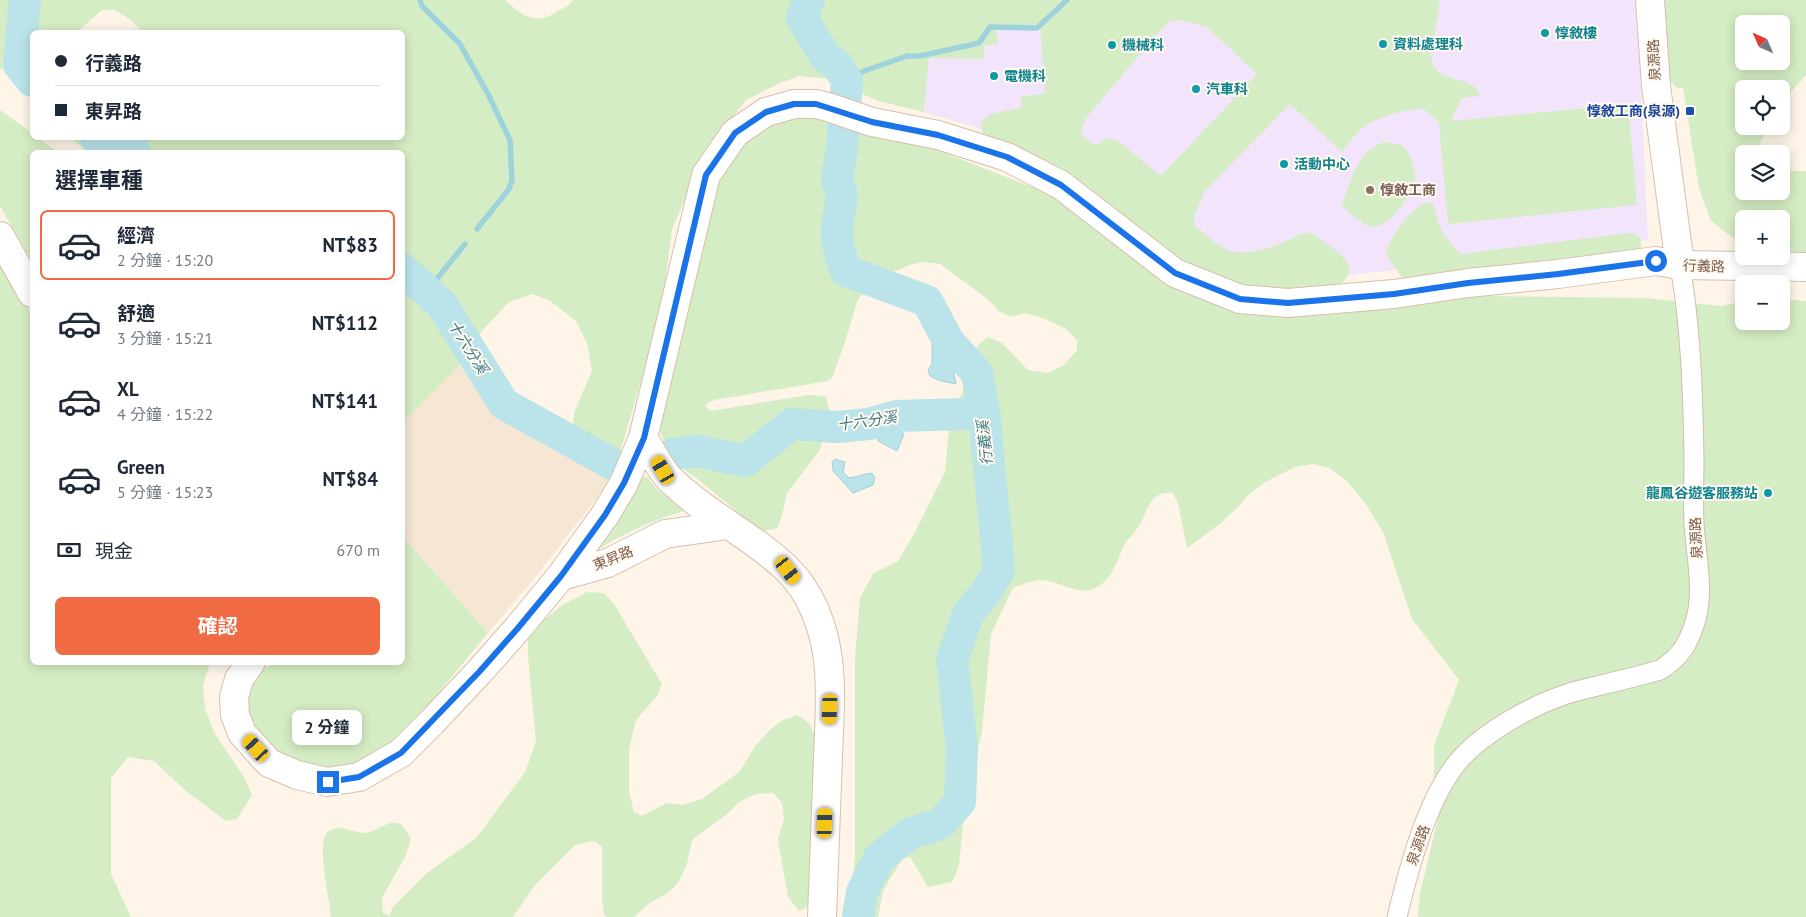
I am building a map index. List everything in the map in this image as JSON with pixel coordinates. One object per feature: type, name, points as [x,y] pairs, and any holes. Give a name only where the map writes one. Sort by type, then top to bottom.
[{"type":"street","name":"泉源路","points":[[1397,917],[1406,878],[1421,834],[1440,788],[1463,756],[1494,730],[1564,694],[1660,670],[1673,662],[1684,650],[1697,617],[1699,594],[1694,523],[1692,399],[1686,303],[1656,86],[1650,0]]},
{"type":"street","name":"行義路","points":[[644,438],[706,175],[735,133],[766,112],[794,104],[816,104],[872,122],[938,135],[1007,157],[1061,185],[1175,273],[1240,299],[1288,303],[1394,294],[1468,283],[1558,274],[1656,261],[1680,265],[1806,267]]},
{"type":"street","points":[[0,236],[30,290]]},
{"type":"street","points":[[644,438],[672,482],[774,557],[788,570],[803,589],[815,610],[822,630],[828,660],[830,709],[822,917]]},
{"type":"street","points":[[248,665],[239,679],[234,697],[235,715],[242,733],[269,763],[297,774],[328,782],[359,777],[401,753],[480,671],[561,576],[605,515],[624,483],[644,438]]},
{"type":"street","name":"東昇路","points":[[561,576],[608,563],[665,534],[728,525]]},
{"type":"shaded area","name":"惇敘工商","points":[[941,0],[1635,0],[1648,240],[1258,286],[1027,143],[924,112],[933,4]]},
{"type":"shaded area","points":[[405,343],[459,352],[496,409],[552,437],[602,470],[609,482],[541,570],[488,633],[405,539]]},
{"type":"green space","points":[[0,0],[505,0],[529,17],[542,18],[566,7],[573,0],[1440,0],[1431,52],[1433,64],[1445,76],[1471,84],[1477,89],[1480,96],[1462,98],[1451,121],[1628,104],[1637,205],[1448,224],[1439,123],[1424,109],[1385,116],[1370,123],[1353,138],[1342,152],[1290,104],[1205,191],[1194,216],[1194,225],[1219,245],[1237,252],[1258,251],[1306,232],[1318,238],[1341,255],[1348,264],[1348,274],[1338,287],[1251,295],[1165,254],[983,137],[981,122],[990,114],[1021,108],[1022,96],[1045,94],[1040,24],[996,27],[998,44],[984,45],[984,59],[929,58],[924,112],[878,101],[829,79],[799,76],[746,100],[706,152],[672,229],[664,294],[650,351],[620,452],[615,455],[583,438],[573,427],[574,413],[592,371],[587,343],[576,321],[550,301],[532,294],[509,302],[482,331],[458,367],[405,420],[405,150],[86,150],[73,140],[405,140],[405,30],[142,30],[115,10],[102,10],[79,30],[30,30],[30,45],[0,70]],"holes":[[[1180,20],[1207,27],[1257,74],[1161,176],[1118,141],[1107,138],[1099,144],[1093,144],[1082,136],[1081,130],[1086,118],[1163,27],[1171,21]]]},
{"type":"green space","points":[[1660,0],[1806,0],[1806,75],[1790,94],[1790,80],[1735,80],[1735,135],[1764,135],[1759,145],[1735,145],[1735,200],[1790,200],[1790,171],[1806,171],[1806,253],[1790,251],[1790,210],[1735,210],[1735,239],[1711,221],[1699,189],[1683,88],[1677,88],[1666,77]]},
{"type":"green space","points":[[0,110],[30,132],[30,140],[41,140],[55,150],[30,150],[30,258],[0,206]]},
{"type":"green space","points":[[775,114],[865,122],[1053,195],[1156,261],[1305,307],[1477,296],[1645,298],[1721,306],[1735,303],[1735,330],[1790,330],[1790,300],[1806,301],[1806,917],[1418,917],[1420,893],[1438,819],[1434,779],[1434,745],[1459,680],[1412,619],[1383,532],[1365,503],[1347,481],[1329,468],[1313,464],[1295,467],[1265,482],[1246,497],[1220,524],[1187,548],[1178,503],[1173,493],[1159,495],[1151,502],[1139,526],[1126,542],[1108,578],[1096,588],[1080,590],[1039,580],[1013,588],[991,634],[982,731],[964,814],[959,866],[952,882],[928,887],[910,857],[902,859],[883,891],[878,917],[849,917],[855,857],[855,658],[860,598],[873,574],[898,561],[945,472],[949,430],[978,345],[988,337],[1002,343],[1028,370],[1048,373],[1064,365],[1077,350],[1077,340],[1066,329],[1045,319],[1025,313],[1011,317],[998,311],[989,300],[940,264],[924,262],[910,265],[886,275],[865,289],[857,302],[832,378],[828,381],[714,400],[705,405],[710,411],[808,395],[826,396],[830,414],[820,450],[787,493],[782,516],[777,528],[765,531],[747,520],[699,480],[671,461],[656,420],[717,172],[742,140]]},
{"type":"green space","points":[[1385,142],[1399,144],[1405,148],[1412,161],[1415,178],[1405,202],[1399,210],[1385,223],[1378,226],[1370,226],[1359,220],[1342,206],[1352,177],[1362,159],[1376,146]]},
{"type":"green space","points":[[1424,203],[1432,203],[1441,229],[1461,254],[1630,233],[1640,237],[1643,255],[1403,279],[1390,261],[1386,251],[1401,224]]},
{"type":"green space","points":[[0,258],[30,311],[30,665],[209,665],[203,685],[205,709],[215,734],[244,777],[252,795],[237,819],[226,821],[186,791],[154,761],[128,757],[111,778],[111,874],[131,917],[0,917]]},
{"type":"green space","points":[[646,476],[656,488],[684,511],[651,522],[599,549],[596,548],[631,498],[641,477]]},
{"type":"green space","points":[[405,539],[488,633],[411,726],[360,768],[331,773],[276,753],[254,735],[245,712],[248,692],[263,670],[271,665],[405,665]]},
{"type":"green space","points":[[587,592],[604,593],[614,604],[662,684],[657,696],[636,720],[629,748],[629,792],[634,812],[642,816],[667,803],[683,805],[702,799],[739,772],[756,745],[772,728],[783,720],[797,715],[809,723],[815,736],[814,899],[806,908],[799,911],[788,897],[778,839],[784,819],[782,803],[773,793],[756,794],[739,802],[727,814],[692,840],[687,864],[678,883],[668,893],[648,904],[634,917],[607,917],[604,914],[602,900],[602,847],[594,841],[575,845],[535,885],[513,917],[331,917],[324,873],[323,849],[324,839],[331,830],[340,828],[364,833],[371,832],[389,823],[395,823],[400,824],[406,830],[411,840],[405,857],[382,898],[383,913],[389,916],[393,907],[427,873],[477,837],[525,772],[536,742],[528,656],[528,633],[562,605]]},
{"type":"water","points":[[943,341],[956,367],[954,374],[956,384],[930,376],[928,370],[932,364],[932,343]]},
{"type":"water","points":[[893,427],[904,434],[897,451],[878,441],[877,436],[882,433],[886,434],[888,429]]},
{"type":"water","points":[[835,459],[845,462],[843,472],[849,478],[872,473],[875,478],[873,485],[853,493],[833,471],[832,462]]},
{"type":"waterway","name":"十六分溪","points":[[25,0],[19,65],[30,79]]},
{"type":"waterway","points":[[420,0],[422,6],[460,44],[488,94],[510,140],[512,180],[509,189],[477,229]]},
{"type":"waterway","name":"行義溪","points":[[809,0],[802,18],[825,56],[838,66],[847,81],[837,181],[841,193],[837,237],[842,261],[846,271],[927,301],[949,342],[977,373],[984,411],[999,570],[986,592],[968,614],[952,660],[962,748],[960,802],[940,824],[909,834],[879,858],[862,892],[858,917]]},
{"type":"waterway","points":[[847,81],[864,71],[907,56],[920,56],[979,43],[990,27],[1037,28],[1067,0]]},
{"type":"waterway","name":"十六分溪","points":[[102,140],[129,150]]},
{"type":"waterway","points":[[427,291],[465,244]]},
{"type":"waterway","name":"十六分溪","points":[[405,272],[442,305],[504,404],[614,465]]},
{"type":"waterway","name":"十六分溪","points":[[673,454],[698,451],[745,461],[792,424],[837,427],[869,424],[897,416],[966,414],[984,411]]},
{"type":"place","name":"惇敘樓","points":[[1545,33]]},
{"type":"place","name":"資料處理科","points":[[1383,44]]},
{"type":"place","name":"機械科","points":[[1112,45]]},
{"type":"place","name":"電機科","points":[[994,76]]},
{"type":"place","name":"汽車科","points":[[1196,89]]},
{"type":"place","name":"惇敘工商(泉源)","points":[[1690,111]]},
{"type":"place","name":"活動中心","points":[[1284,164]]},
{"type":"place","name":"惇敘工商","points":[[1370,190]]},
{"type":"place","name":"龍鳳谷遊客服務站","points":[[1768,493]]},
{"type":"route","points":[[328,782],[359,777],[401,753],[480,671],[518,628],[561,576],[605,515],[624,483],[644,438],[706,175],[735,133],[766,112],[794,104],[816,104],[872,122],[938,135],[1007,157],[1061,185],[1175,273],[1240,299],[1288,303],[1394,294],[1468,283],[1558,274],[1656,261]]}]
